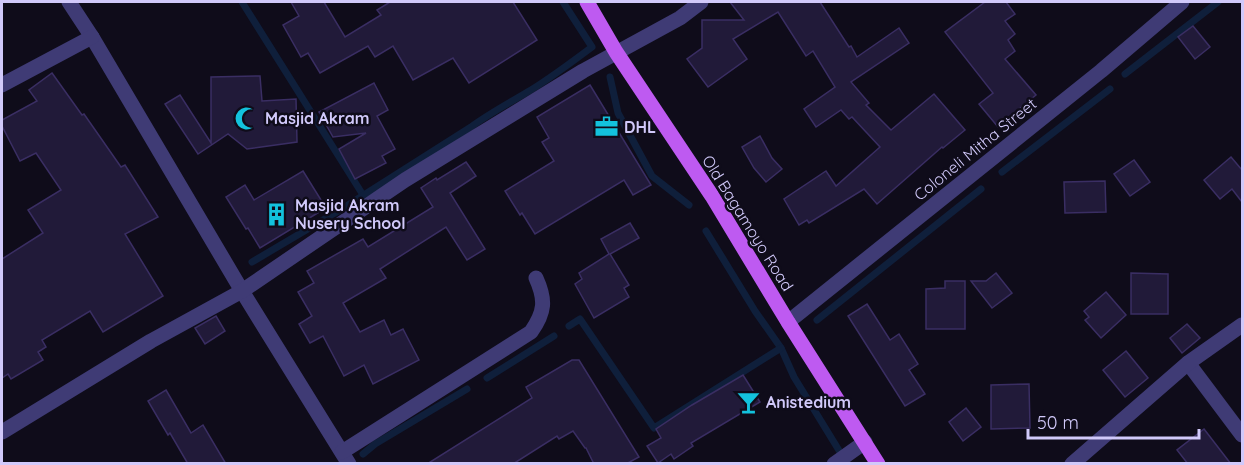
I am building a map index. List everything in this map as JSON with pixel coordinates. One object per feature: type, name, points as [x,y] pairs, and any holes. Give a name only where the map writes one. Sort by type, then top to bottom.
[{"type":"main road","name":"Old Bagamoyo Road","points":[[587,2],[616,52],[712,196],[878,464]]},
{"type":"street","points":[[69,2],[242,291],[346,458],[531,332],[540,320],[543,306],[542,291],[536,278]]},
{"type":"street","points":[[2,432],[151,341],[242,291],[405,180],[616,52],[680,18],[701,2]]},
{"type":"street","name":"Coloneli Mitha Street","points":[[788,322],[1101,71],[1182,2]]},
{"type":"street","points":[[2,85],[92,38]]},
{"type":"street","points":[[1072,464],[1188,363],[1242,325]]},
{"type":"street","points":[[1188,363],[1242,435]]},
{"type":"street","points":[[834,464],[865,442]]},
{"type":"building","points":[[291,2],[324,2],[345,37],[381,15],[377,10],[390,2],[513,2],[537,40],[469,83],[453,58],[413,80],[393,46],[375,57],[368,46],[320,73],[308,53],[301,57],[283,25],[299,16]]},
{"type":"building","points":[[730,2],[820,2],[857,57],[899,28],[909,43],[851,82],[869,103],[866,105],[891,130],[934,94],[965,130],[877,204],[864,189],[809,223],[807,220],[799,225],[784,199],[826,171],[836,186],[880,147],[852,117],[849,119],[841,110],[816,127],[804,109],[835,87],[813,51],[806,56],[778,12],[733,39],[747,59],[708,87],[687,59],[702,48],[702,20],[744,20]]},
{"type":"building","points":[[985,2],[1006,2],[1015,14],[1005,21],[1015,34],[1008,40],[1015,51],[1005,59],[1036,95],[998,127],[979,104],[993,93],[945,32]]},
{"type":"building","points":[[1193,26],[1210,47],[1195,59],[1178,37]]},
{"type":"building","points":[[52,73],[121,167],[125,165],[158,217],[125,234],[163,296],[103,332],[90,311],[42,340],[46,347],[38,352],[43,360],[11,379],[8,374],[2,378],[2,259],[43,233],[28,210],[61,190],[36,153],[20,161],[2,126],[2,120],[37,101],[29,90]]},
{"type":"building","points":[[260,76],[262,101],[296,99],[297,142],[247,149],[228,134],[198,154],[165,104],[180,95],[211,143],[211,77]]},
{"type":"building","points":[[374,83],[388,110],[377,116],[395,149],[382,156],[386,163],[355,179],[339,149],[366,133],[333,137],[319,112]]},
{"type":"building","points":[[590,85],[651,185],[633,195],[624,180],[535,234],[505,191],[554,161],[542,142],[549,138],[537,117]]},
{"type":"building","points":[[760,136],[772,158],[782,169],[766,182],[754,168],[742,147]]},
{"type":"building","points":[[1231,157],[1242,170],[1242,202],[1232,189],[1220,199],[1204,180]]},
{"type":"building","points":[[1134,160],[1150,182],[1130,196],[1114,174]]},
{"type":"building","points":[[466,162],[476,176],[450,193],[485,249],[467,260],[446,227],[380,269],[386,278],[343,303],[360,332],[384,320],[391,335],[403,329],[419,360],[373,384],[364,365],[344,376],[323,336],[310,343],[299,324],[312,316],[298,292],[314,283],[307,271],[363,239],[368,247],[433,207],[421,188]]},
{"type":"building","name":"Masjid Akram Nusery School","points":[[303,171],[326,208],[260,248],[226,197],[245,185],[254,200]]},
{"type":"building","points":[[1105,181],[1106,212],[1065,213],[1064,182]]},
{"type":"building","points":[[630,223],[639,238],[610,254],[629,285],[624,288],[629,297],[594,318],[575,284],[582,279],[579,273],[609,254],[601,239]]},
{"type":"building","points":[[996,273],[1012,293],[992,308],[971,281],[986,281]]},
{"type":"building","points":[[1131,273],[1168,274],[1168,314],[1131,314]]},
{"type":"building","points":[[945,281],[965,281],[965,329],[926,329],[926,289],[945,288]]},
{"type":"building","points":[[1106,292],[1126,315],[1101,338],[1085,320],[1089,317],[1084,311]]},
{"type":"building","points":[[867,304],[890,340],[899,334],[918,364],[909,370],[925,394],[905,406],[848,316]]},
{"type":"building","points":[[216,316],[225,331],[205,344],[195,328]]},
{"type":"building","points":[[1187,324],[1200,338],[1182,353],[1170,338]]},
{"type":"building","points":[[1126,351],[1148,378],[1125,397],[1103,370]]},
{"type":"building","points":[[572,360],[579,360],[639,457],[626,464],[594,464],[586,448],[573,431],[559,439],[557,436],[513,464],[427,464],[532,398],[526,387]]},
{"type":"building","points":[[743,375],[760,402],[691,443],[693,446],[674,459],[671,454],[658,463],[647,446],[661,438],[656,429]]},
{"type":"building","points":[[1029,384],[1030,428],[991,429],[991,385]]},
{"type":"building","points":[[166,390],[191,433],[203,425],[226,464],[188,464],[148,401]]},
{"type":"building","points":[[966,408],[981,427],[963,441],[949,422]]},
{"type":"building","points":[[1204,429],[1231,464],[1188,464],[1177,450]]},
{"type":"waterway","points":[[242,2],[363,195]]},
{"type":"waterway","points":[[252,262],[345,207],[531,90],[592,47],[563,2]]},
{"type":"waterway","points":[[1125,74],[1218,2]]},
{"type":"waterway","points":[[610,77],[618,113],[652,176],[689,205]]},
{"type":"waterway","points":[[1002,172],[1110,89]]},
{"type":"waterway","points":[[817,320],[981,189]]},
{"type":"waterway","points":[[706,231],[755,311],[781,348],[794,377],[840,452]]},
{"type":"waterway","points":[[569,326],[580,319],[654,428],[781,348]]},
{"type":"waterway","points":[[487,378],[554,336]]},
{"type":"waterway","points":[[363,454],[375,444],[467,389]]},
{"type":"place","name":"Masjid Akram","points":[[247,118]]},
{"type":"place","name":"DHL","points":[[606,127]]},
{"type":"place","name":"Masjid Akram Nusery School","points":[[277,214]]},
{"type":"place","name":"Anistedium","points":[[748,402]]}]
